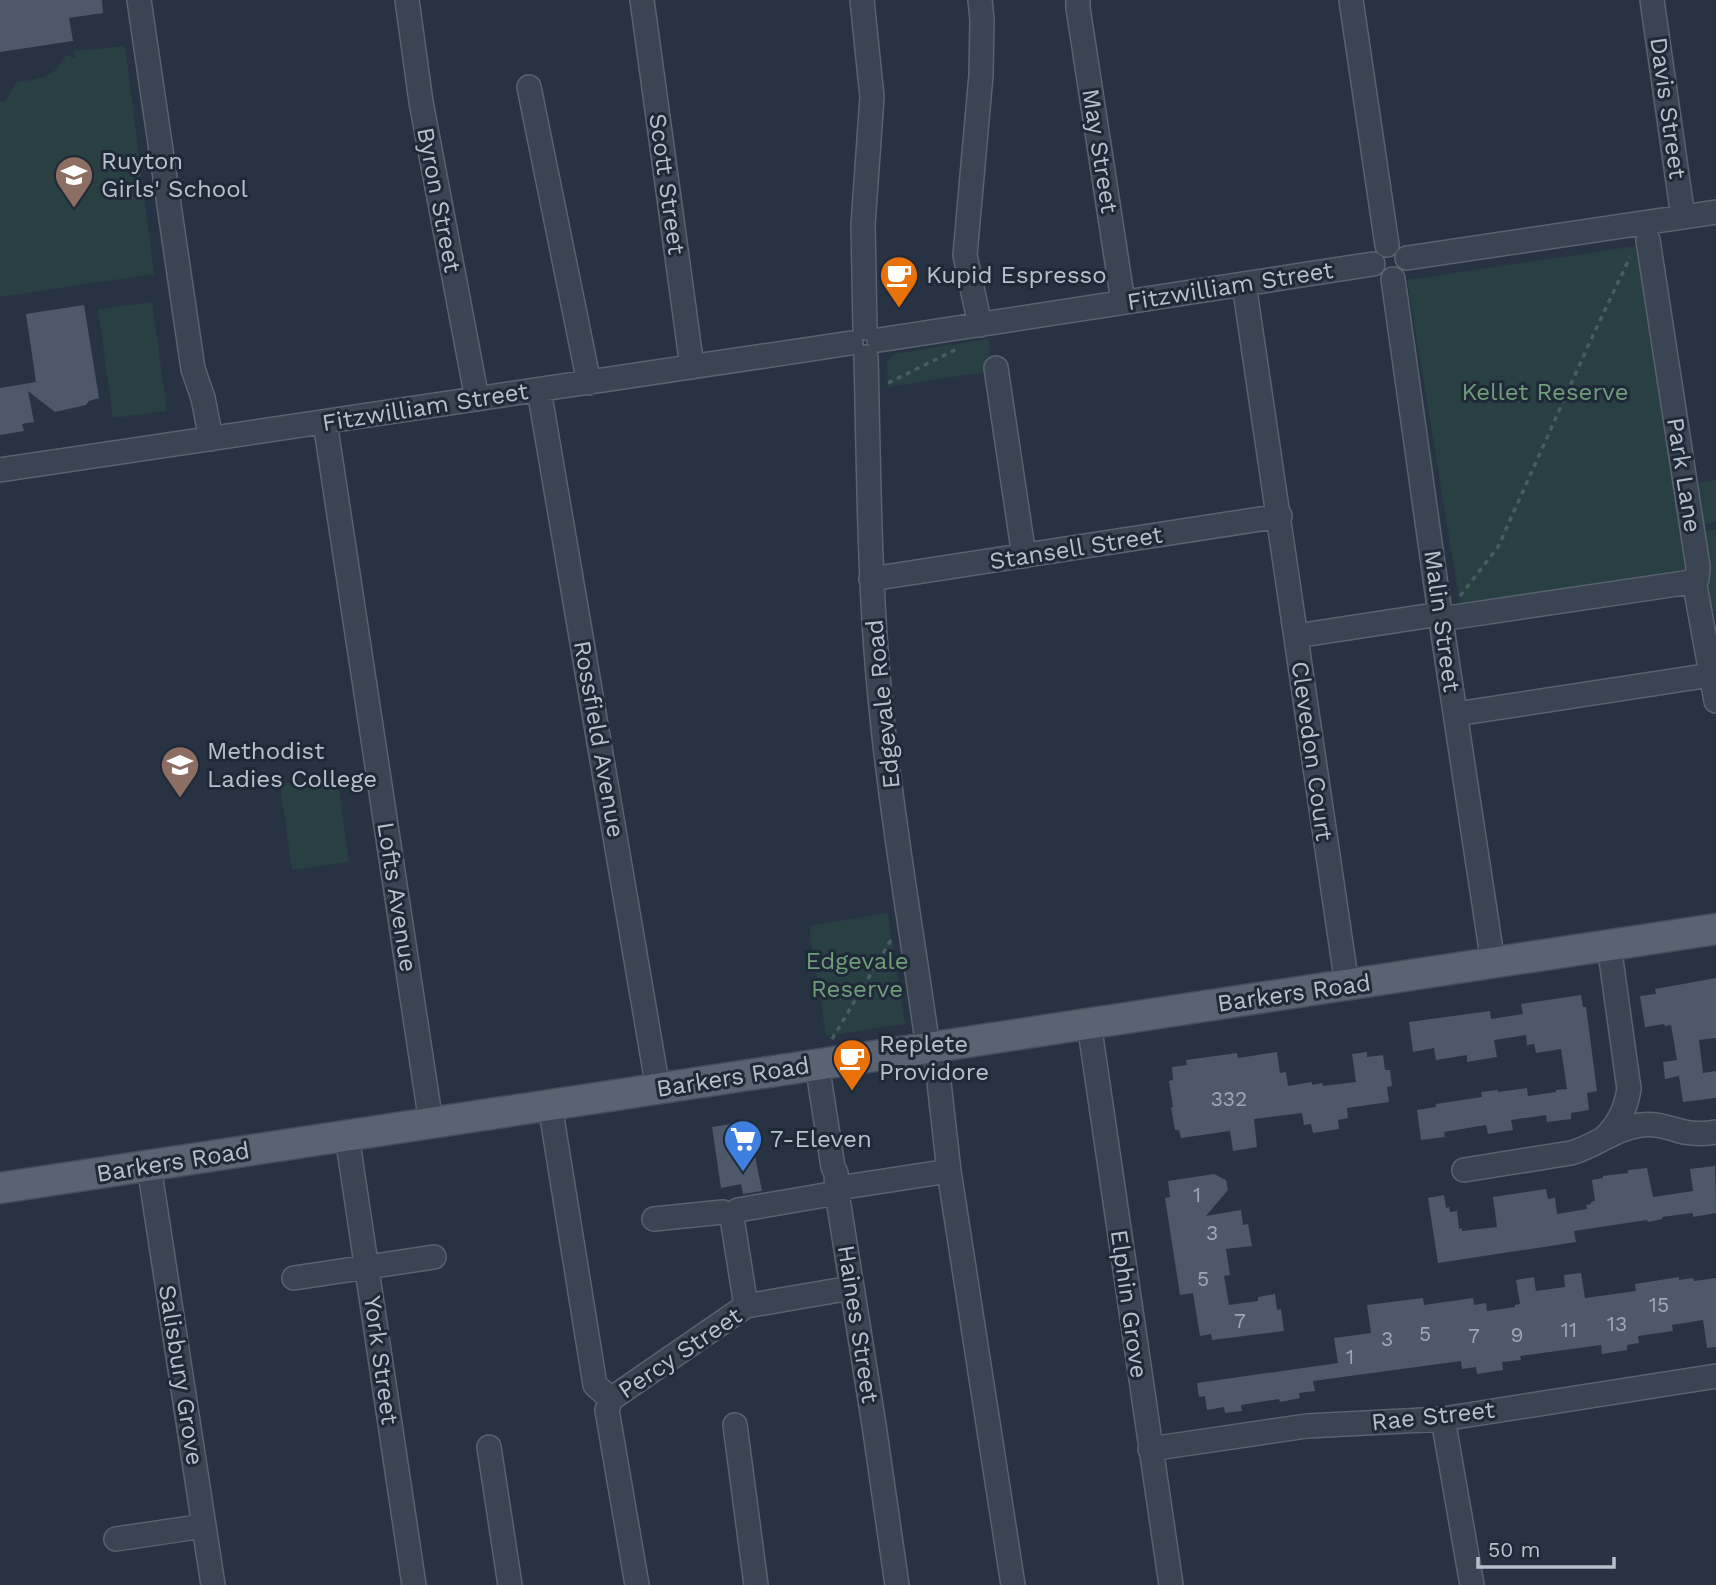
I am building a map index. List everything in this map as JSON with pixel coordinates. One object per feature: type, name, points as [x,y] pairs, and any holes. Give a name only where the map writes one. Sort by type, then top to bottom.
[{"type":"main road","name":"Barkers Road","points":[[0,1188],[1716,929]]},
{"type":"street","points":[[139,0],[193,369],[192,398],[204,440]]},
{"type":"street","name":"Byron Street","points":[[407,0],[421,102],[477,399]]},
{"type":"street","name":"Scott Street","points":[[642,0],[692,367]]},
{"type":"street","name":"Edgevale Road","points":[[862,0],[872,97],[863,225],[871,579],[882,717],[907,912],[931,1047],[1013,1585]]},
{"type":"street","points":[[980,0],[981,75],[965,255],[980,325]]},
{"type":"street","name":"May Street","points":[[1078,0],[1123,302]]},
{"type":"street","points":[[1351,0],[1387,245]]},
{"type":"street","name":"Davis Street","points":[[1652,0],[1684,217]]},
{"type":"street","points":[[529,87],[589,383]]},
{"type":"street","points":[[1407,258],[1716,212]]},
{"type":"street","points":[[1387,245],[1399,247],[1407,258],[1405,270],[1393,279],[1381,277],[1373,264],[1376,252],[1387,245]]},
{"type":"street","name":"Park Lane","points":[[1640,245],[1698,567],[1697,579],[1694,580],[1716,701]]},
{"type":"street","name":"Fitzwilliam Street","points":[[4,474],[204,440],[1373,264]]},
{"type":"street","name":"Malin Street","points":[[1393,279],[1493,963]]},
{"type":"street","name":"Clevedon Court","points":[[1244,284],[1347,985]]},
{"type":"street","points":[[996,368],[1024,556]]},
{"type":"street","name":"Rossfield Avenue","points":[[539,390],[658,1089]]},
{"type":"street","name":"Lofts Avenue","points":[[325,422],[431,1123]]},
{"type":"street","name":"Stansell Street","points":[[871,579],[1280,516]]},
{"type":"street","points":[[1296,636],[1694,580]]},
{"type":"street","points":[[1456,715],[1711,675]]},
{"type":"street","points":[[1601,1140],[1623,1113],[1629,1080],[1609,945]]},
{"type":"street","name":"Elphin Grove","points":[[1089,1024],[1171,1585]]},
{"type":"street","name":"Haines Street","points":[[817,1065],[897,1585]]},
{"type":"street","points":[[1629,1080],[1638,1101],[1647,1112],[1671,1128]]},
{"type":"street","points":[[550,1105],[594,1385],[611,1399]]},
{"type":"street","points":[[1464,1170],[1571,1153],[1585,1149],[1619,1130],[1639,1125],[1656,1125],[1688,1133],[1716,1132]]},
{"type":"street","name":"York Street","points":[[347,1136],[414,1585]]},
{"type":"street","name":"Salisbury Grove","points":[[149,1166],[213,1585]]},
{"type":"street","points":[[746,1306],[732,1218],[738,1210],[949,1171]]},
{"type":"street","points":[[654,1219],[723,1212],[732,1218]]},
{"type":"street","points":[[294,1278],[434,1257]]},
{"type":"street","name":"Percy Street","points":[[636,1585],[607,1410],[611,1399],[746,1306],[851,1289]]},
{"type":"street","name":"Rae Street","points":[[1150,1448],[1307,1426],[1443,1419],[1716,1376]]},
{"type":"street","points":[[1443,1419],[1472,1585]]},
{"type":"street","points":[[735,1425],[756,1585]]},
{"type":"street","points":[[489,1447],[510,1585]]},
{"type":"street","points":[[116,1539],[204,1526]]},
{"type":"path","points":[[1441,617],[1499,547],[1588,346],[1640,245]]},
{"type":"path","points":[[888,383],[958,348]]},
{"type":"path","points":[[817,1065],[907,912]]},
{"type":"green space","points":[[125,46],[154,274],[0,297],[0,102],[5,101],[17,82],[51,74],[65,56],[76,58],[74,51]]},
{"type":"green space","name":"Kellet Reserve","points":[[1643,245],[1692,574],[1461,609],[1407,280]]},
{"type":"green space","points":[[152,302],[167,411],[113,418],[98,309]]},
{"type":"green space","points":[[988,339],[992,371],[888,387],[887,362],[894,354]]},
{"type":"green space","points":[[1716,480],[1716,522],[1697,526],[1690,484]]},
{"type":"green space","points":[[1716,530],[1716,611],[1712,612],[1700,532]]},
{"type":"green space","points":[[337,776],[349,862],[292,870],[280,784]]},
{"type":"green space","name":"Edgevale Reserve","points":[[888,913],[905,1024],[826,1036],[809,926]]},
{"type":"building","points":[[0,0],[102,0],[103,13],[69,18],[73,41],[0,52]]},
{"type":"building","points":[[84,305],[99,398],[86,405],[55,412],[28,391],[34,422],[22,424],[24,431],[0,435],[0,388],[36,382],[26,314]]},
{"type":"building","points":[[1716,978],[1716,1038],[1699,1040],[1703,1073],[1716,1071],[1716,1098],[1683,1102],[1679,1076],[1665,1079],[1663,1062],[1677,1060],[1671,1025],[1645,1027],[1640,996],[1656,994],[1655,989]]},
{"type":"building","points":[[1581,995],[1583,1007],[1586,1007],[1597,1091],[1587,1093],[1589,1110],[1571,1113],[1571,1119],[1547,1122],[1546,1115],[1511,1120],[1513,1130],[1488,1134],[1486,1125],[1444,1132],[1445,1137],[1421,1140],[1417,1110],[1436,1107],[1436,1104],[1482,1097],[1481,1092],[1527,1088],[1528,1096],[1567,1089],[1561,1049],[1536,1053],[1534,1044],[1527,1045],[1526,1035],[1494,1040],[1497,1057],[1467,1062],[1467,1055],[1436,1060],[1434,1048],[1413,1052],[1409,1022],[1490,1011],[1491,1019],[1523,1014],[1521,1004]]},
{"type":"building","points":[[1277,1052],[1280,1073],[1286,1072],[1288,1086],[1312,1082],[1312,1085],[1322,1083],[1323,1086],[1356,1082],[1352,1054],[1367,1052],[1367,1057],[1383,1055],[1385,1070],[1390,1070],[1392,1086],[1387,1087],[1389,1102],[1347,1108],[1348,1118],[1338,1120],[1339,1129],[1313,1133],[1311,1124],[1304,1125],[1302,1113],[1254,1119],[1257,1147],[1233,1151],[1230,1131],[1181,1138],[1179,1130],[1175,1130],[1171,1107],[1169,1081],[1173,1080],[1172,1067],[1187,1065],[1186,1060],[1237,1053],[1238,1058]]},
{"type":"building","points":[[731,1124],[736,1161],[755,1156],[762,1191],[743,1194],[741,1184],[721,1188],[712,1127]]},
{"type":"building","points":[[1715,1166],[1716,1213],[1693,1217],[1693,1213],[1662,1217],[1648,1222],[1647,1220],[1574,1231],[1576,1242],[1438,1263],[1428,1198],[1444,1195],[1446,1208],[1449,1207],[1450,1212],[1457,1211],[1459,1229],[1462,1228],[1462,1231],[1497,1227],[1493,1197],[1546,1189],[1548,1199],[1555,1198],[1557,1214],[1587,1209],[1586,1205],[1595,1201],[1592,1180],[1603,1176],[1647,1168],[1653,1197],[1693,1191],[1690,1169]]},
{"type":"building","points":[[1214,1174],[1226,1180],[1228,1190],[1206,1216],[1241,1210],[1243,1225],[1248,1224],[1252,1246],[1226,1249],[1230,1275],[1224,1276],[1229,1305],[1258,1301],[1258,1297],[1275,1294],[1277,1310],[1281,1309],[1284,1331],[1212,1340],[1211,1334],[1200,1336],[1193,1293],[1180,1295],[1165,1198],[1170,1197],[1168,1181]]},
{"type":"building","points":[[1581,1273],[1585,1298],[1636,1291],[1635,1284],[1679,1277],[1679,1280],[1693,1278],[1694,1281],[1716,1278],[1716,1347],[1707,1348],[1703,1320],[1672,1325],[1673,1331],[1638,1336],[1639,1343],[1627,1345],[1627,1350],[1602,1354],[1601,1345],[1520,1356],[1521,1360],[1502,1362],[1503,1370],[1477,1374],[1476,1367],[1462,1369],[1461,1361],[1313,1381],[1315,1391],[1299,1393],[1300,1398],[1241,1405],[1242,1411],[1225,1413],[1224,1407],[1207,1410],[1205,1396],[1199,1397],[1197,1383],[1338,1363],[1334,1338],[1371,1333],[1367,1305],[1423,1298],[1424,1305],[1473,1298],[1474,1305],[1486,1303],[1487,1311],[1515,1307],[1520,1304],[1516,1280],[1534,1277],[1536,1291],[1565,1287],[1564,1275]]},
{"type":"place","name":"Ruyton Girls' School","points":[[74,209]]},
{"type":"place","name":"Kupid Espresso","points":[[899,309]]},
{"type":"place","name":"Methodist Ladies College","points":[[180,799]]},
{"type":"place","name":"Replete Providore","points":[[852,1092]]},
{"type":"place","name":"7-Eleven","points":[[743,1173]]}]
